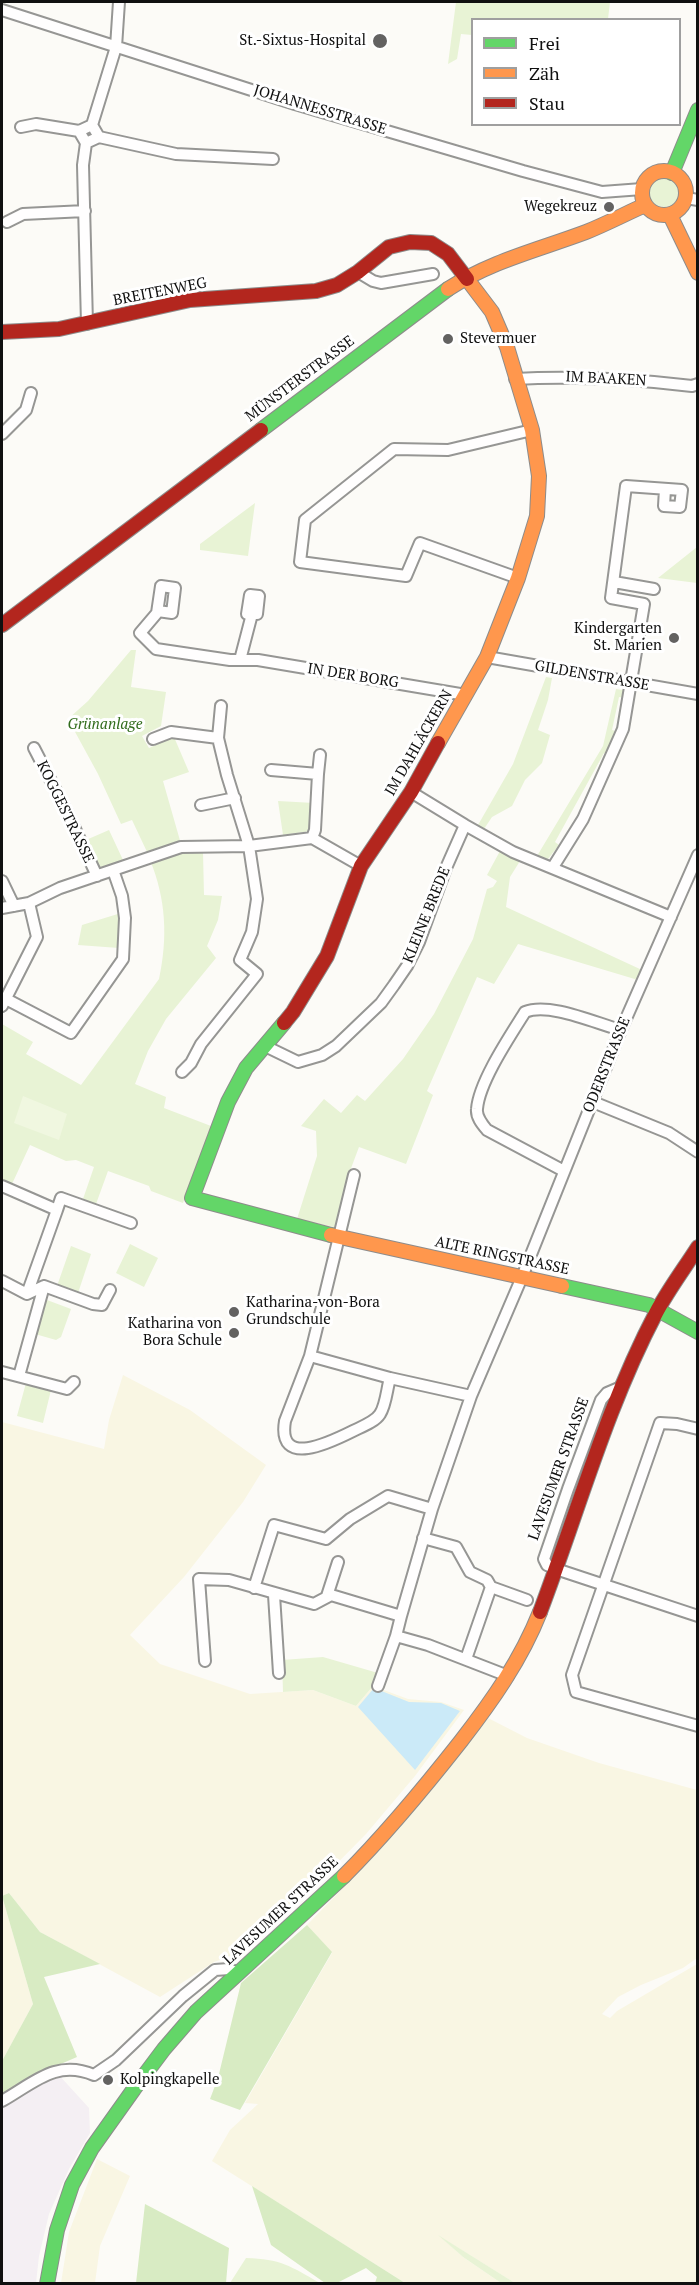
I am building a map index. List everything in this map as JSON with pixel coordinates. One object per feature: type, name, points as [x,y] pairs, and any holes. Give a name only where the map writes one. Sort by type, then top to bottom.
[{"type":"street","points":[[99,137],[92,125],[116,47],[118,2]]},
{"type":"street","name":"JOHANNESSTRASSE","points":[[2,10],[295,104],[523,171],[602,192],[642,189]]},
{"type":"street","points":[[672,172],[698,110]]},
{"type":"street","points":[[21,127],[36,124],[79,131],[92,125]]},
{"type":"street","points":[[79,131],[86,143],[83,165],[87,324]]},
{"type":"street","points":[[86,143],[99,137],[176,154],[273,159]]},
{"type":"street","points":[[657,172],[672,172],[678,176],[692,199],[670,215],[655,214],[645,205],[642,198],[644,182],[657,172]]},
{"type":"street","name":"MÜNSTERSTRASSE","points":[[2,625],[421,308],[467,277],[524,252],[603,225],[645,205]]},
{"type":"street","points":[[7,222],[23,214],[85,211]]},
{"type":"street","points":[[670,215],[698,273]]},
{"type":"street","name":"BREITENWEG","points":[[2,332],[59,329],[190,300],[316,291],[338,285],[389,247],[410,242],[431,243],[448,254],[467,277]]},
{"type":"street","points":[[358,272],[368,279],[381,283],[433,274]]},
{"type":"street","name":"IM DAHLÄCKERN","points":[[192,1198],[228,1102],[246,1068],[293,1012],[327,956],[361,866],[411,792],[487,657],[518,578],[537,516],[539,476],[532,430],[507,347],[492,312],[467,277]]},
{"type":"street","name":"IM BAAKEN","points":[[515,379],[567,376],[630,379],[692,386],[698,384]]},
{"type":"street","points":[[2,434],[26,410],[31,393]]},
{"type":"street","points":[[518,578],[420,543],[406,576],[300,562],[305,520],[394,449],[448,450],[532,430]]},
{"type":"street","points":[[644,604],[611,598],[626,486],[665,489]]},
{"type":"street","points":[[553,867],[583,819],[623,729],[644,604],[651,588],[614,582]]},
{"type":"street","name":"IN DER BORG","points":[[158,611],[140,633],[156,649],[240,660],[258,660],[466,695]]},
{"type":"street","points":[[240,660],[252,614]]},
{"type":"street","name":"GILDENSTRASSE","points":[[487,657],[698,694]]},
{"type":"street","points":[[182,1072],[191,1063],[201,1044],[257,974],[240,960],[252,932],[257,899],[249,846],[218,738],[221,706]]},
{"type":"street","points":[[153,739],[171,732],[218,738]]},
{"type":"street","name":"KOGGESTRASSE","points":[[34,748],[97,876]]},
{"type":"street","points":[[320,755],[315,831],[312,838],[361,866]]},
{"type":"street","points":[[271,770],[318,774]]},
{"type":"street","points":[[411,792],[513,852],[671,917]]},
{"type":"street","points":[[201,805],[235,798]]},
{"type":"street","name":"KLEINE BREDE","points":[[265,1046],[298,1062],[322,1055],[336,1046],[381,1003],[407,966],[419,942],[446,868],[465,825]]},
{"type":"street","name":"KOGGESTRASSE","points":[[2,908],[29,903],[60,888],[181,847],[249,846],[312,838]]},
{"type":"street","name":"ODERSTRASSE","points":[[378,1686],[396,1636],[432,1509],[471,1396],[522,1277],[621,1030],[671,917],[692,881],[698,855]]},
{"type":"street","points":[[29,903],[38,937],[4,1003],[70,1033],[123,959],[125,918],[122,896],[113,870]]},
{"type":"street","points":[[2,881],[14,906]]},
{"type":"street","points":[[564,1171],[487,1130],[479,1121],[477,1110],[488,1075],[525,1012],[535,1008],[556,1011],[621,1030]]},
{"type":"street","points":[[593,1102],[669,1133],[698,1152]]},
{"type":"street","points":[[354,1175],[310,1356],[285,1421],[283,1432],[286,1440],[292,1446],[306,1450],[317,1448],[372,1422],[381,1414],[390,1378]]},
{"type":"street","points":[[2,1186],[57,1210]]},
{"type":"street","points":[[27,1294],[61,1198],[131,1223]]},
{"type":"street","name":"ALTE RINGSTRASSE","points":[[192,1198],[339,1237],[648,1305],[698,1332]]},
{"type":"street","name":"LAVESUMER STRASSE","points":[[47,2283],[52,2247],[67,2196],[100,2138],[149,2068],[182,2028],[238,1973],[302,1917],[377,1841],[427,1782],[508,1676],[532,1633],[610,1412],[621,1387],[658,1309],[698,1247]]},
{"type":"street","points":[[2,1281],[27,1294]]},
{"type":"street","points":[[27,1294],[44,1286],[93,1304],[102,1305],[110,1290]]},
{"type":"street","points":[[19,1376],[44,1286]]},
{"type":"street","points":[[310,1356],[390,1378],[471,1396]]},
{"type":"street","points":[[2,1372],[67,1389],[74,1382]]},
{"type":"street","points":[[698,1429],[677,1424],[660,1424],[572,1675],[576,1692],[698,1726]]},
{"type":"street","points":[[254,1588],[274,1525],[326,1539],[351,1519],[388,1496],[432,1509]]},
{"type":"street","points":[[423,1538],[456,1547],[470,1572],[487,1580],[491,1587],[527,1600]]},
{"type":"street","points":[[327,1596],[338,1562]]},
{"type":"street","points":[[555,1568],[698,1616]]},
{"type":"street","points":[[205,1661],[199,1579],[229,1580],[314,1604],[331,1595],[401,1616]]},
{"type":"street","points":[[466,1659],[491,1587]]},
{"type":"street","points":[[274,1594],[279,1673]]},
{"type":"street","points":[[396,1636],[466,1659],[508,1676]]},
{"type":"street","points":[[2,2101],[52,2072],[66,2068],[79,2069],[94,2075],[116,2060],[183,1996],[215,1970],[229,1969],[238,1973]]},
{"type":"shaded area","points":[[123,1375],[190,1410],[266,1465],[243,1502],[184,1577],[130,1635],[160,1664],[250,1694],[313,1690],[356,1706],[373,1686],[408,1699],[441,1702],[464,1710],[415,1776],[366,1834],[308,1893],[231,1956],[214,1962],[160,1997],[40,1932],[9,1893],[2,1896],[2,1422],[104,1449],[109,1420]]},
{"type":"shaded area","points":[[488,1718],[527,1738],[599,1763],[697,1790],[697,1958],[683,1968],[618,1997],[602,2014],[610,2018],[617,2011],[697,1964],[697,2283],[515,2283],[442,2238],[463,2257],[501,2283],[405,2283],[212,2161],[230,2130],[258,2104],[245,2103],[332,1953],[307,1925],[377,1853],[434,1787]]},
{"type":"shaded area","points":[[2,1896],[33,2004],[2,2061]]},
{"type":"shaded area","points":[[58,2074],[89,2108],[90,2133],[69,2169],[49,2214],[39,2256],[36,2283],[2,2283],[2,2107]]},
{"type":"shaded area","points":[[97,2159],[130,2176],[100,2246],[95,2283],[61,2283],[69,2232]]},
{"type":"green space","points":[[456,2],[610,2],[608,18],[471,18],[471,35],[461,34],[457,59],[448,64]]},
{"type":"green space","points":[[664,177],[670,178],[678,186],[678,198],[670,206],[664,207],[658,206],[650,198],[649,192],[650,186],[658,178]]},
{"type":"green space","points":[[255,503],[248,556],[200,550],[200,544]]},
{"type":"green space","points":[[697,547],[697,583],[658,578]]},
{"type":"green space","name":"Grünanlage","points":[[131,650],[136,650],[131,687],[166,692],[161,726],[142,736],[149,748],[174,737],[189,772],[163,781],[181,844],[148,854],[132,820],[121,824],[98,774],[68,719],[88,701]]},
{"type":"green space","points":[[546,677],[552,678],[548,700],[538,730],[550,735],[542,763],[525,780],[512,806],[492,817],[484,829],[478,825],[513,764]]},
{"type":"green space","points":[[616,689],[623,690],[626,695],[625,698],[619,697],[612,730],[619,732],[609,755],[604,753],[555,842],[559,845],[548,859],[537,856],[603,746]]},
{"type":"green space","points":[[278,801],[314,803],[310,831],[283,835]]},
{"type":"green space","points":[[109,830],[123,860],[101,867],[86,840]]},
{"type":"green space","points":[[183,851],[183,853],[203,852],[204,895],[222,896],[218,920],[207,946],[216,958],[166,1019],[148,1051],[135,1084],[166,1097],[164,1108],[211,1126],[183,1203],[151,1191],[149,1186],[108,1171],[96,1204],[83,1199],[94,1167],[76,1160],[66,1161],[30,1145],[12,1184],[2,1180],[2,1024],[33,1042],[26,1054],[81,1085],[159,979],[164,948],[164,918],[159,889],[150,860]]},
{"type":"green space","points":[[500,851],[520,861],[510,877],[506,907],[642,970],[638,980],[518,944],[494,984],[477,977],[427,1091],[433,1095],[406,1164],[359,1147],[350,1171],[338,1228],[297,1219],[317,1156],[316,1131],[301,1126],[324,1099],[341,1113],[357,1095],[365,1101],[403,1059],[434,1014],[473,939],[487,889],[493,887],[497,881],[487,875]]},
{"type":"green space","points":[[121,913],[119,948],[78,945],[82,925]]},
{"type":"green space","points":[[23,1096],[67,1114],[59,1140],[14,1123]]},
{"type":"green space","points":[[130,1244],[158,1258],[144,1287],[116,1273]]},
{"type":"green space","points":[[71,1246],[91,1254],[78,1293],[57,1286]]},
{"type":"green space","points":[[47,1300],[71,1309],[61,1337],[56,1340],[35,1334],[44,1302]]},
{"type":"green space","points":[[26,1383],[51,1390],[43,1423],[17,1416]]},
{"type":"green space","points":[[323,1657],[378,1673],[373,1686],[356,1706],[313,1690],[283,1692],[282,1660]]},
{"type":"green space","points":[[9,1893],[40,1932],[100,1964],[44,1977],[77,2057],[42,2072],[2,2097],[2,2061],[33,2004],[2,1896]]},
{"type":"green space","points":[[307,1925],[332,1952],[240,2110],[210,2099],[218,2078],[241,1983]]},
{"type":"green space","points":[[252,2186],[405,2283],[375,2283],[377,2277],[366,2268],[337,2283],[325,2283],[271,2245]]},
{"type":"green space","points":[[145,2204],[229,2248],[226,2283],[136,2283]]},
{"type":"green space","points":[[438,2235],[515,2283],[501,2283],[463,2257]]},
{"type":"green space","points":[[246,2258],[285,2264],[320,2283],[230,2283]]},
{"type":"water","points":[[374,1688],[409,1702],[441,1703],[460,1711],[415,1770],[358,1707]]},
{"type":"traffic: fast","points":[[672,173],[698,110]]},
{"type":"traffic: fast","points":[[261,430],[448,289]]},
{"type":"traffic: fast","points":[[284,1023],[246,1068],[228,1102],[192,1198],[331,1235]]},
{"type":"traffic: fast","points":[[562,1286],[649,1305],[698,1332]]},
{"type":"traffic: fast","points":[[47,2284],[57,2230],[72,2185],[92,2148],[134,2089],[196,2012],[344,1876]]},
{"type":"traffic: slow","points":[[664,171],[673,172],[680,177],[685,184],[686,193],[685,202],[680,209],[673,214],[664,215],[655,214],[648,209],[643,202],[642,193],[643,184],[648,177],[655,172],[664,171]]},
{"type":"traffic: slow","points":[[448,289],[498,263],[586,232],[645,205]]},
{"type":"traffic: slow","points":[[670,215],[698,273]]},
{"type":"traffic: slow","points":[[438,743],[487,657],[518,578],[537,516],[539,476],[532,430],[507,347],[492,312],[467,279]]},
{"type":"traffic: slow","points":[[331,1235],[562,1286]]},
{"type":"traffic: slow","points":[[344,1876],[375,1844],[473,1726],[515,1663],[540,1612]]},
{"type":"traffic: jam","points":[[2,332],[59,329],[190,300],[316,291],[337,285],[358,272],[389,247],[410,242],[431,243],[448,254],[467,279]]},
{"type":"traffic: jam","points":[[2,625],[261,430]]},
{"type":"traffic: jam","points":[[284,1023],[327,956],[361,866],[411,792],[438,743]]},
{"type":"traffic: jam","points":[[540,1612],[607,1423],[638,1349],[656,1313],[698,1247]]},
{"type":"place","name":"St.-Sixtus-Hospital","points":[[380,41]]},
{"type":"place","name":"Wegekreuz","points":[[609,207]]},
{"type":"place","name":"Stevermuer","points":[[448,339]]},
{"type":"place","name":"Kindergarten St. Marien","points":[[674,638]]},
{"type":"place","name":"Katharina-von-Bora Grundschule","points":[[234,1312]]},
{"type":"place","name":"Katharina von Bora Schule","points":[[234,1333]]},
{"type":"place","name":"Kolpingkapelle","points":[[108,2080]]}]
